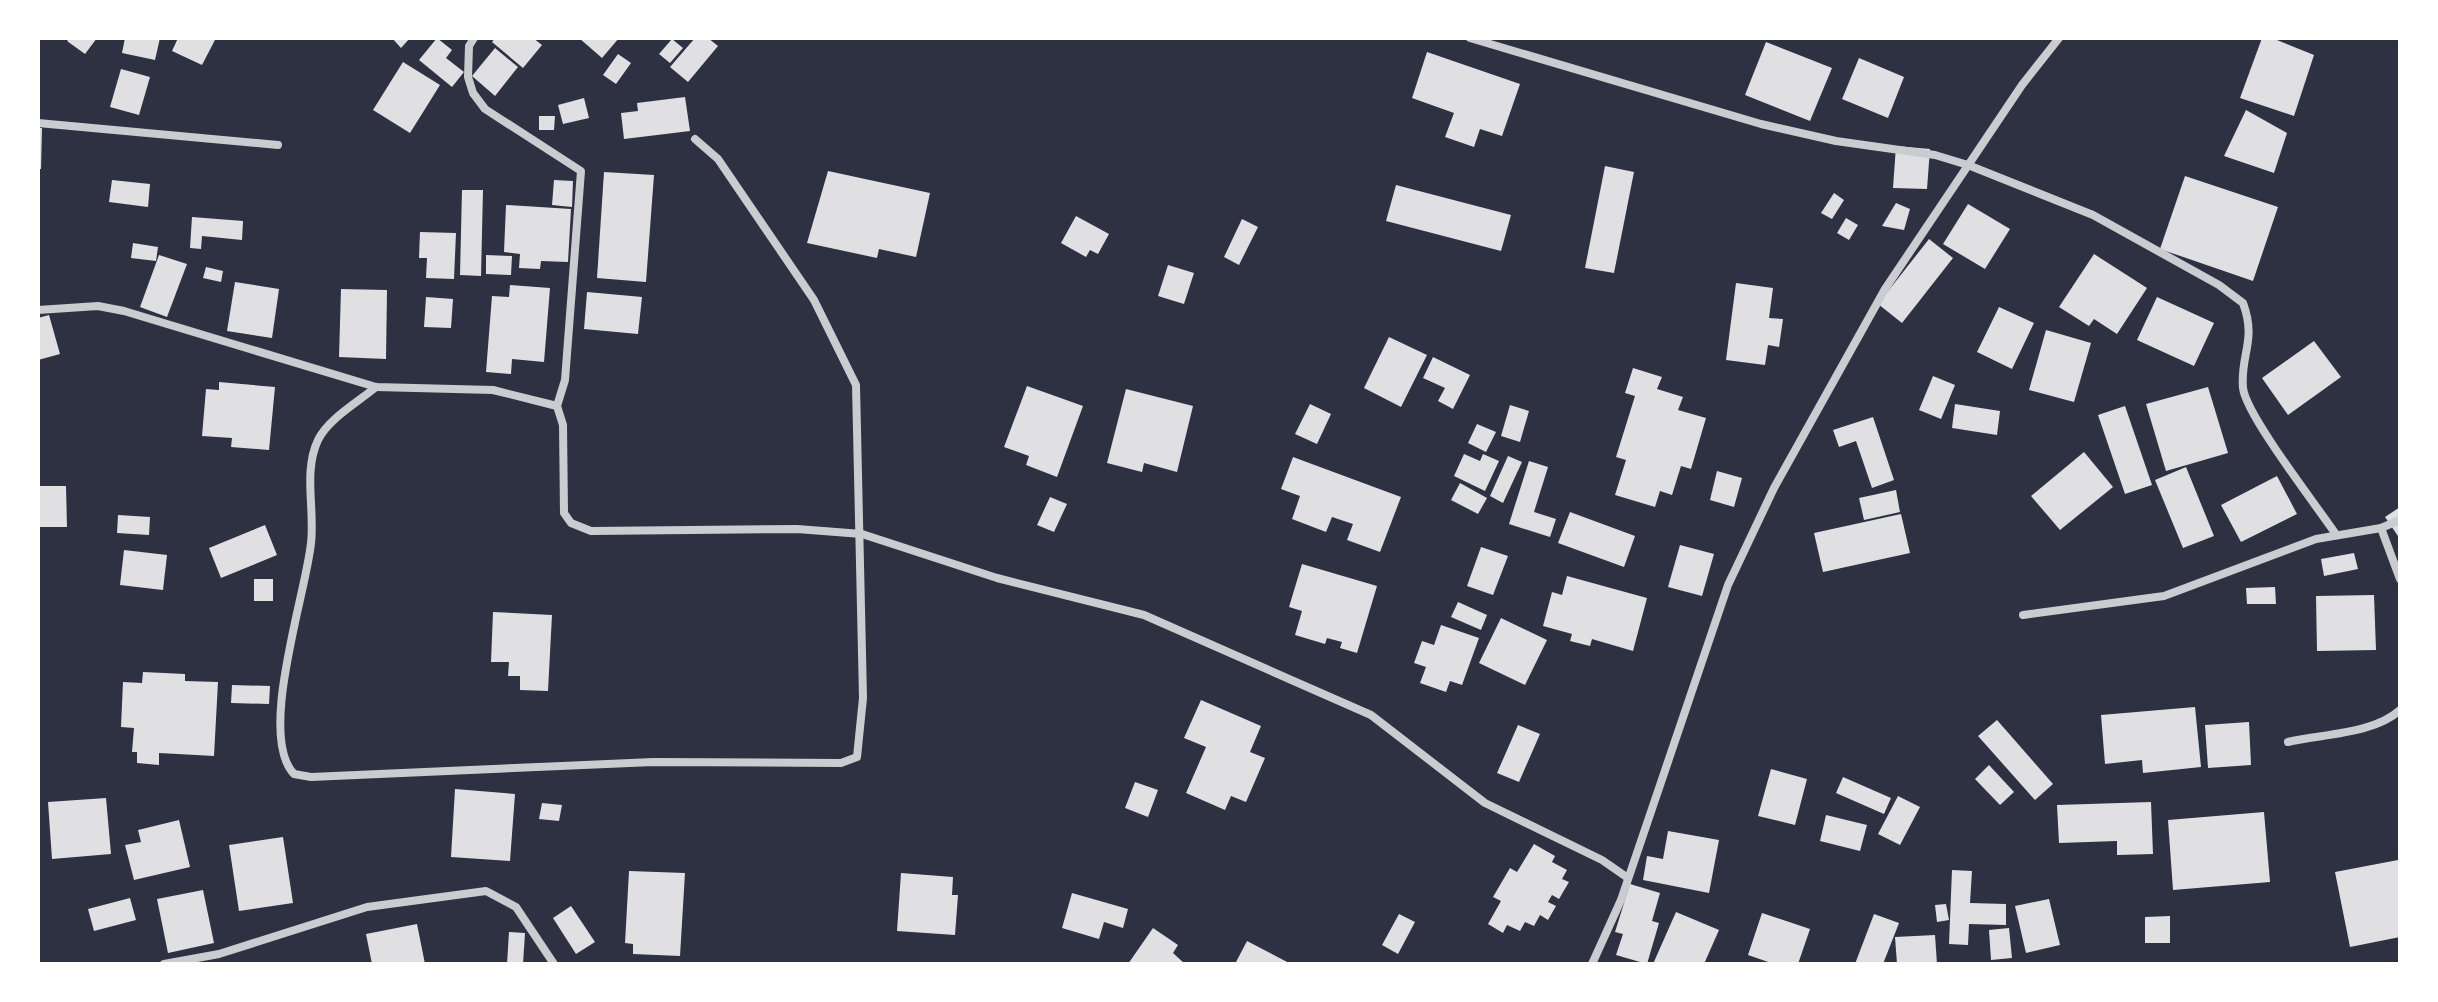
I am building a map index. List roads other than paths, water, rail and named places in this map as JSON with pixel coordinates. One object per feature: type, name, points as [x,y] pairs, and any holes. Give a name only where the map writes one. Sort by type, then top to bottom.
[{"type":"street","points":[[474,38],[469,46],[468,77],[479,101],[581,171],[565,380],[557,406],[563,425],[564,513],[571,523],[591,531],[784,529],[862,534],[997,578],[1144,615],[1371,715],[1485,803],[1602,860],[1628,878]]},
{"type":"street","points":[[1470,38],[1761,124],[1836,141],[1935,155],[1968,165],[2093,215],[2219,285],[2243,303],[2251,334],[2244,373],[2247,401],[2335,533]]},
{"type":"street","points":[[1592,964],[1613,922],[1720,605],[1774,488],[1855,338],[1968,165],[2059,38]]},
{"type":"street","points":[[38,123],[278,145]]},
{"type":"street","points":[[376,387],[319,437],[311,462],[311,545],[296,626],[284,663],[282,754],[286,765],[303,777],[653,762],[841,763],[857,757],[863,698],[862,534],[856,385],[814,300],[718,159],[695,139]]},
{"type":"street","points":[[38,310],[98,306],[124,311],[376,387],[493,390],[557,406]]},
{"type":"street","points":[[2023,615],[2164,596],[2335,533],[2381,528],[2400,520]]},
{"type":"street","points":[[2381,528],[2400,579]]},
{"type":"street","points":[[2288,742],[2359,729],[2392,717],[2400,710]]},
{"type":"street","points":[[164,964],[219,954],[367,907],[486,891],[516,907],[554,964]]}]
